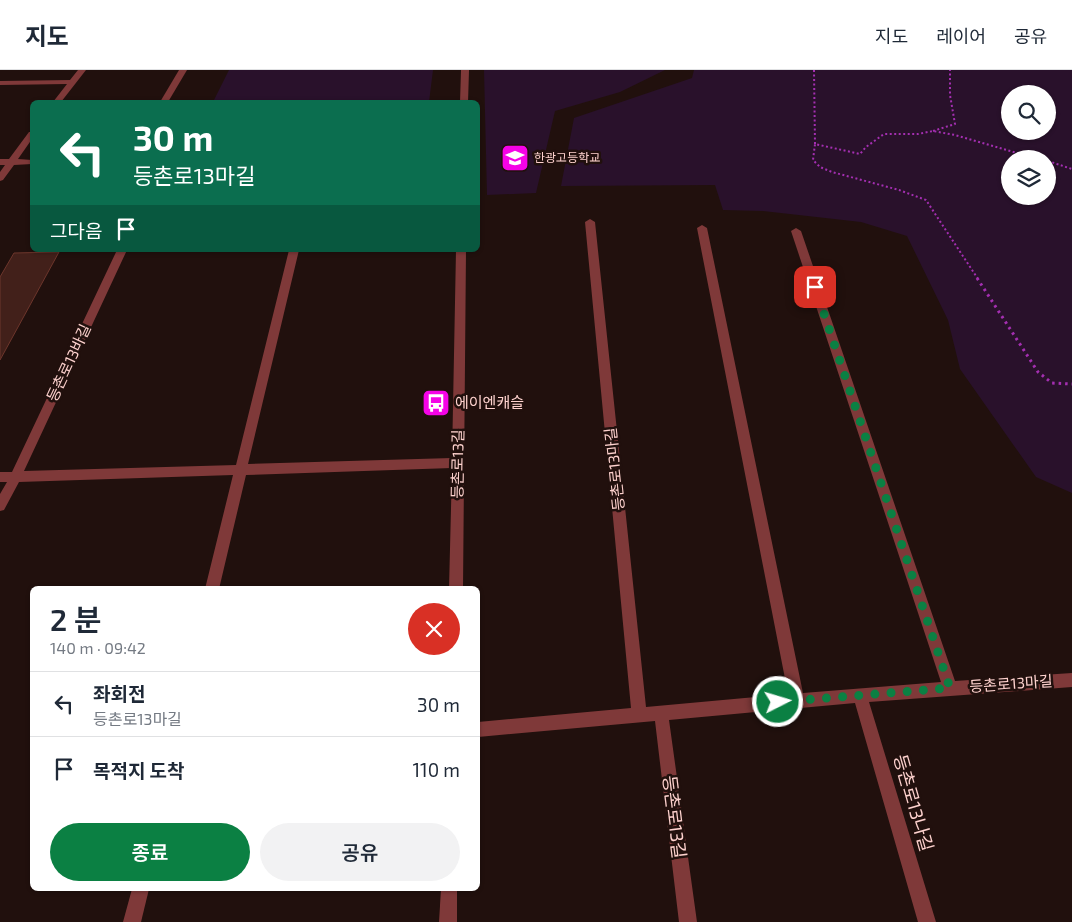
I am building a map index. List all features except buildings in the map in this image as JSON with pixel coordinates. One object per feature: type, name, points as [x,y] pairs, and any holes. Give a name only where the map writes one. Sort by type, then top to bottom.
[{"type":"street","points":[[58,100],[82,70]]},
{"type":"street","points":[[165,100],[183,70]]},
{"type":"street","points":[[464,100],[465,70]]},
{"type":"street","points":[[0,83],[72,82]]},
{"type":"street","points":[[0,178],[30,137]]},
{"type":"street","points":[[0,162],[30,162]]},
{"type":"street","name":"등촌로13마길","points":[[590,222],[639,715]]},
{"type":"street","points":[[702,228],[797,701]]},
{"type":"street","name":"등촌로13마길","points":[[796,231],[950,688]]},
{"type":"street","name":"등촌로13바길","points":[[0,506],[16,476],[121,252]]},
{"type":"street","points":[[213,586],[294,252]]},
{"type":"street","name":"등촌로13길","points":[[456,586],[461,252]]},
{"type":"street","points":[[0,477],[458,463]]},
{"type":"street","name":"등촌로13마길","points":[[480,730],[860,694],[1072,680]]},
{"type":"street","name":"등촌로13나길","points":[[860,694],[927,922]]},
{"type":"street","name":"등촌로13길","points":[[661,713],[688,922]]},
{"type":"street","points":[[132,922],[140,891]]},
{"type":"street","points":[[448,922],[449,891]]},
{"type":"path","points":[[814,70],[815,144],[813,160],[816,166],[832,172],[907,191],[926,200],[1038,372],[1052,383],[1072,384]]},
{"type":"path","points":[[815,144],[860,154],[866,147],[884,134],[918,134],[955,124],[950,95],[950,70]]},
{"type":"path","points":[[933,131],[956,134],[1008,150]]},
{"type":"path","points":[[1056,164],[1072,169]]},
{"type":"shaded area","points":[[229,70],[433,70],[429,100],[214,100]]},
{"type":"shaded area","name":"한광고등학교","points":[[484,70],[665,70],[620,92],[555,111],[536,193],[487,195]]},
{"type":"shaded area","points":[[694,70],[1072,70],[1072,493],[1036,477],[960,369],[948,320],[907,236],[861,222],[763,211],[723,210],[715,185],[561,186],[574,118],[692,78]]},
{"type":"place","name":"한광고등학교","points":[[515,158]]},
{"type":"place","name":"에이엔캐슬","points":[[436,403]]},
{"type":"route","points":[[778,702],[950,688],[815,287]]}]
